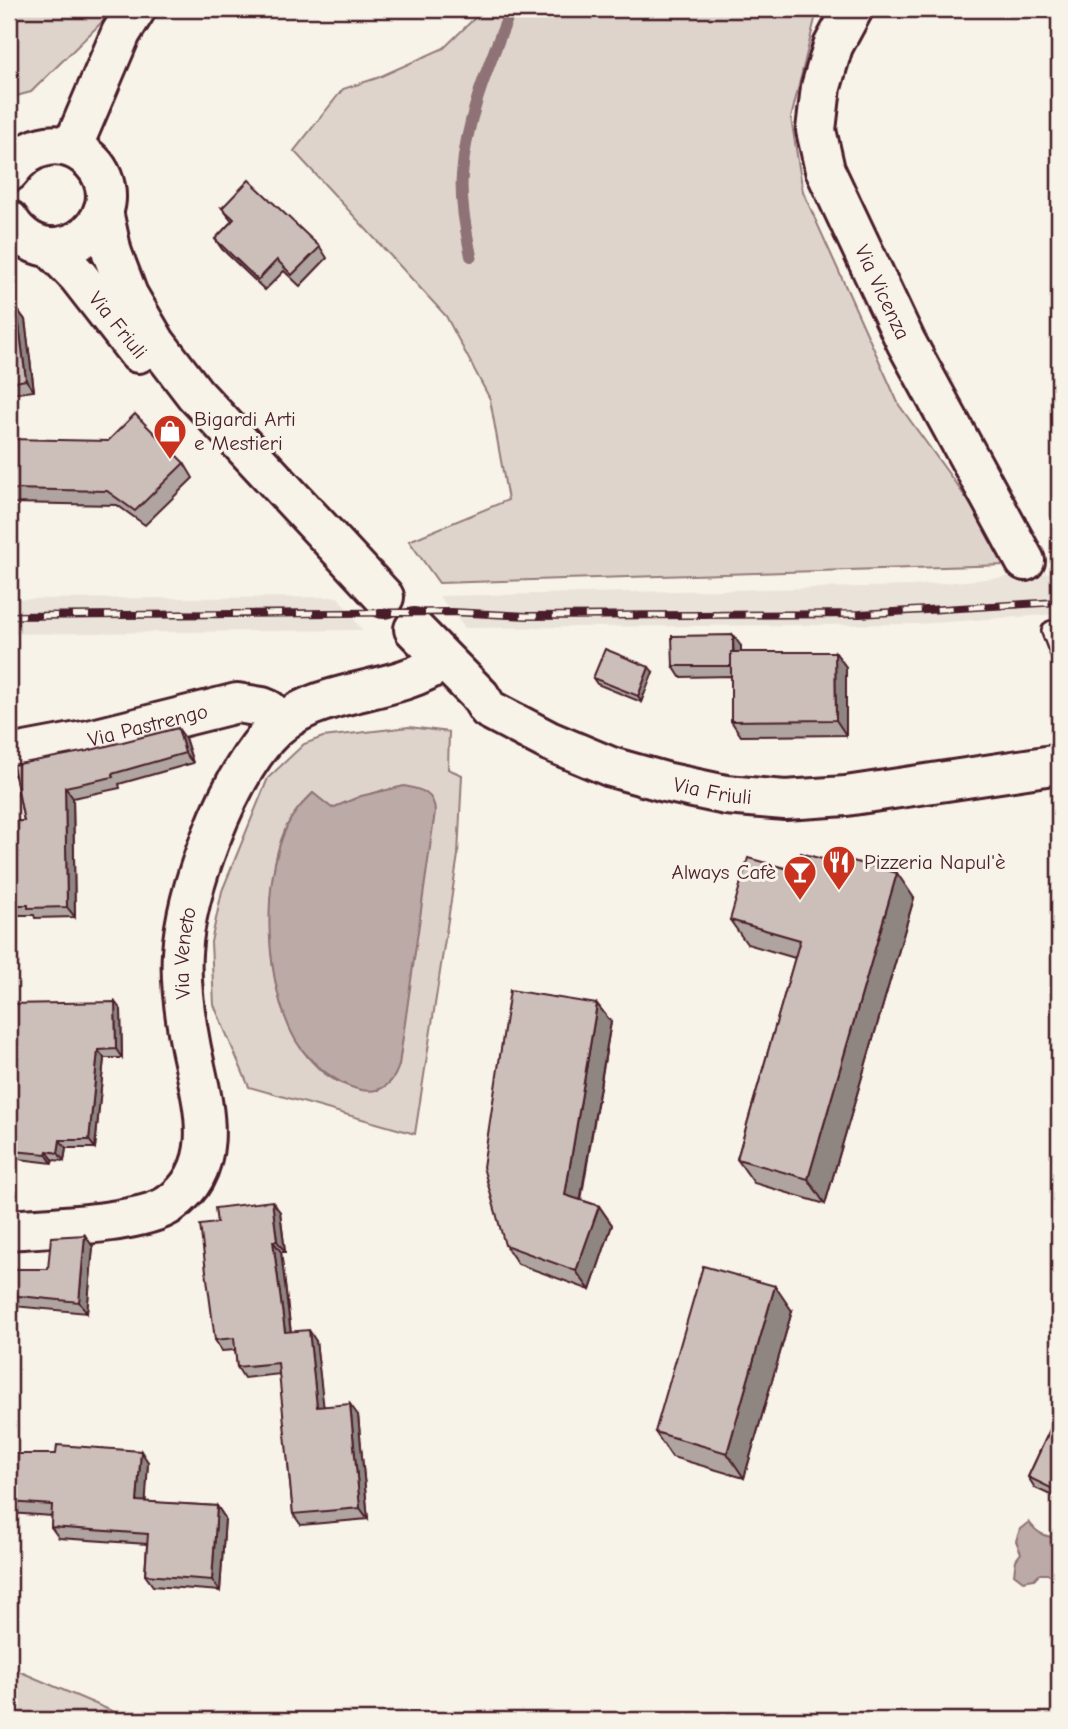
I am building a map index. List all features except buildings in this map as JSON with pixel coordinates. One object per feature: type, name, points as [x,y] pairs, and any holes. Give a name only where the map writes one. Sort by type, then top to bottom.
[{"type":"street","points":[[12,164],[33,149],[43,146],[72,148],[121,33],[136,9]]},
{"type":"street","name":"Via Vicenza","points":[[853,9],[833,46],[821,87],[816,130],[825,170],[906,342],[1025,561]]},
{"type":"street","name":"Via Friuli","points":[[72,148],[89,159],[100,173],[105,193],[103,211],[112,253],[128,295],[156,343],[195,394],[384,597]]},
{"type":"street","points":[[21,231],[70,244],[85,237],[103,211]]},
{"type":"street","name":"Via Friuli","points":[[21,231],[78,276],[143,359],[195,394]]},
{"type":"street","name":"Via Friuli","points":[[414,629],[480,696],[488,709],[549,741],[611,766],[665,782],[726,794],[785,800],[846,796],[1059,764]]},
{"type":"street","name":"Via Veneto","points":[[9,1230],[130,1218],[159,1210],[176,1199],[191,1184],[203,1155],[205,1126],[183,997],[181,956],[186,917],[197,877],[236,783],[253,754],[281,722],[309,705],[411,677],[443,661]]},
{"type":"street","name":"Via Pastrengo","points":[[9,755],[89,740],[237,704],[262,707],[281,722]]},
{"type":"shaded area","points":[[9,9],[107,9],[103,21],[31,92],[9,98]]},
{"type":"shaded area","points":[[484,9],[821,9],[815,19],[791,118],[803,192],[899,405],[972,506],[1005,565],[439,583],[409,541],[508,500],[490,399],[446,316],[294,151],[343,89],[377,78],[444,48]]},
{"type":"shaded area","points":[[1059,572],[1059,614],[919,624],[465,628],[439,596],[912,586]]},
{"type":"shaded area","points":[[338,597],[362,630],[9,634],[9,599]]},
{"type":"shaded area","points":[[409,727],[449,732],[448,769],[462,775],[458,855],[415,1134],[249,1087],[214,1005],[211,942],[222,891],[268,778],[304,744],[323,737]],"holes":[[[383,790],[379,1090],[341,1083],[312,1061],[291,1028],[277,988],[271,944],[271,900],[276,859],[289,821],[313,793],[332,809]]]},
{"type":"shaded area","points":[[404,786],[430,796],[435,812],[399,1065],[390,1082],[378,1090],[364,1090],[348,1086],[317,1065],[296,1041],[286,1019],[272,964],[270,905],[273,876],[278,849],[287,826],[295,812],[313,793],[332,808],[361,796]]},
{"type":"shaded area","points":[[1029,1522],[1042,1534],[1059,1537],[1059,1574],[1039,1574],[1034,1579],[1023,1581],[1014,1574],[1016,1560],[1021,1553],[1016,1541],[1020,1529]]},
{"type":"shaded area","points":[[9,1667],[133,1720],[9,1720]]},
{"type":"waterway","points":[[471,256],[462,195],[464,153],[480,90],[511,9]]},
{"type":"railway","points":[[9,616],[452,612],[527,616],[860,614],[1059,602]]},
{"type":"place","name":"Bigardi Arti e Mestieri","points":[[170,461]]},
{"type":"place","name":"Pizzeria Napul'è","points":[[839,892]]},
{"type":"place","name":"Always Cafè","points":[[800,902]]}]
